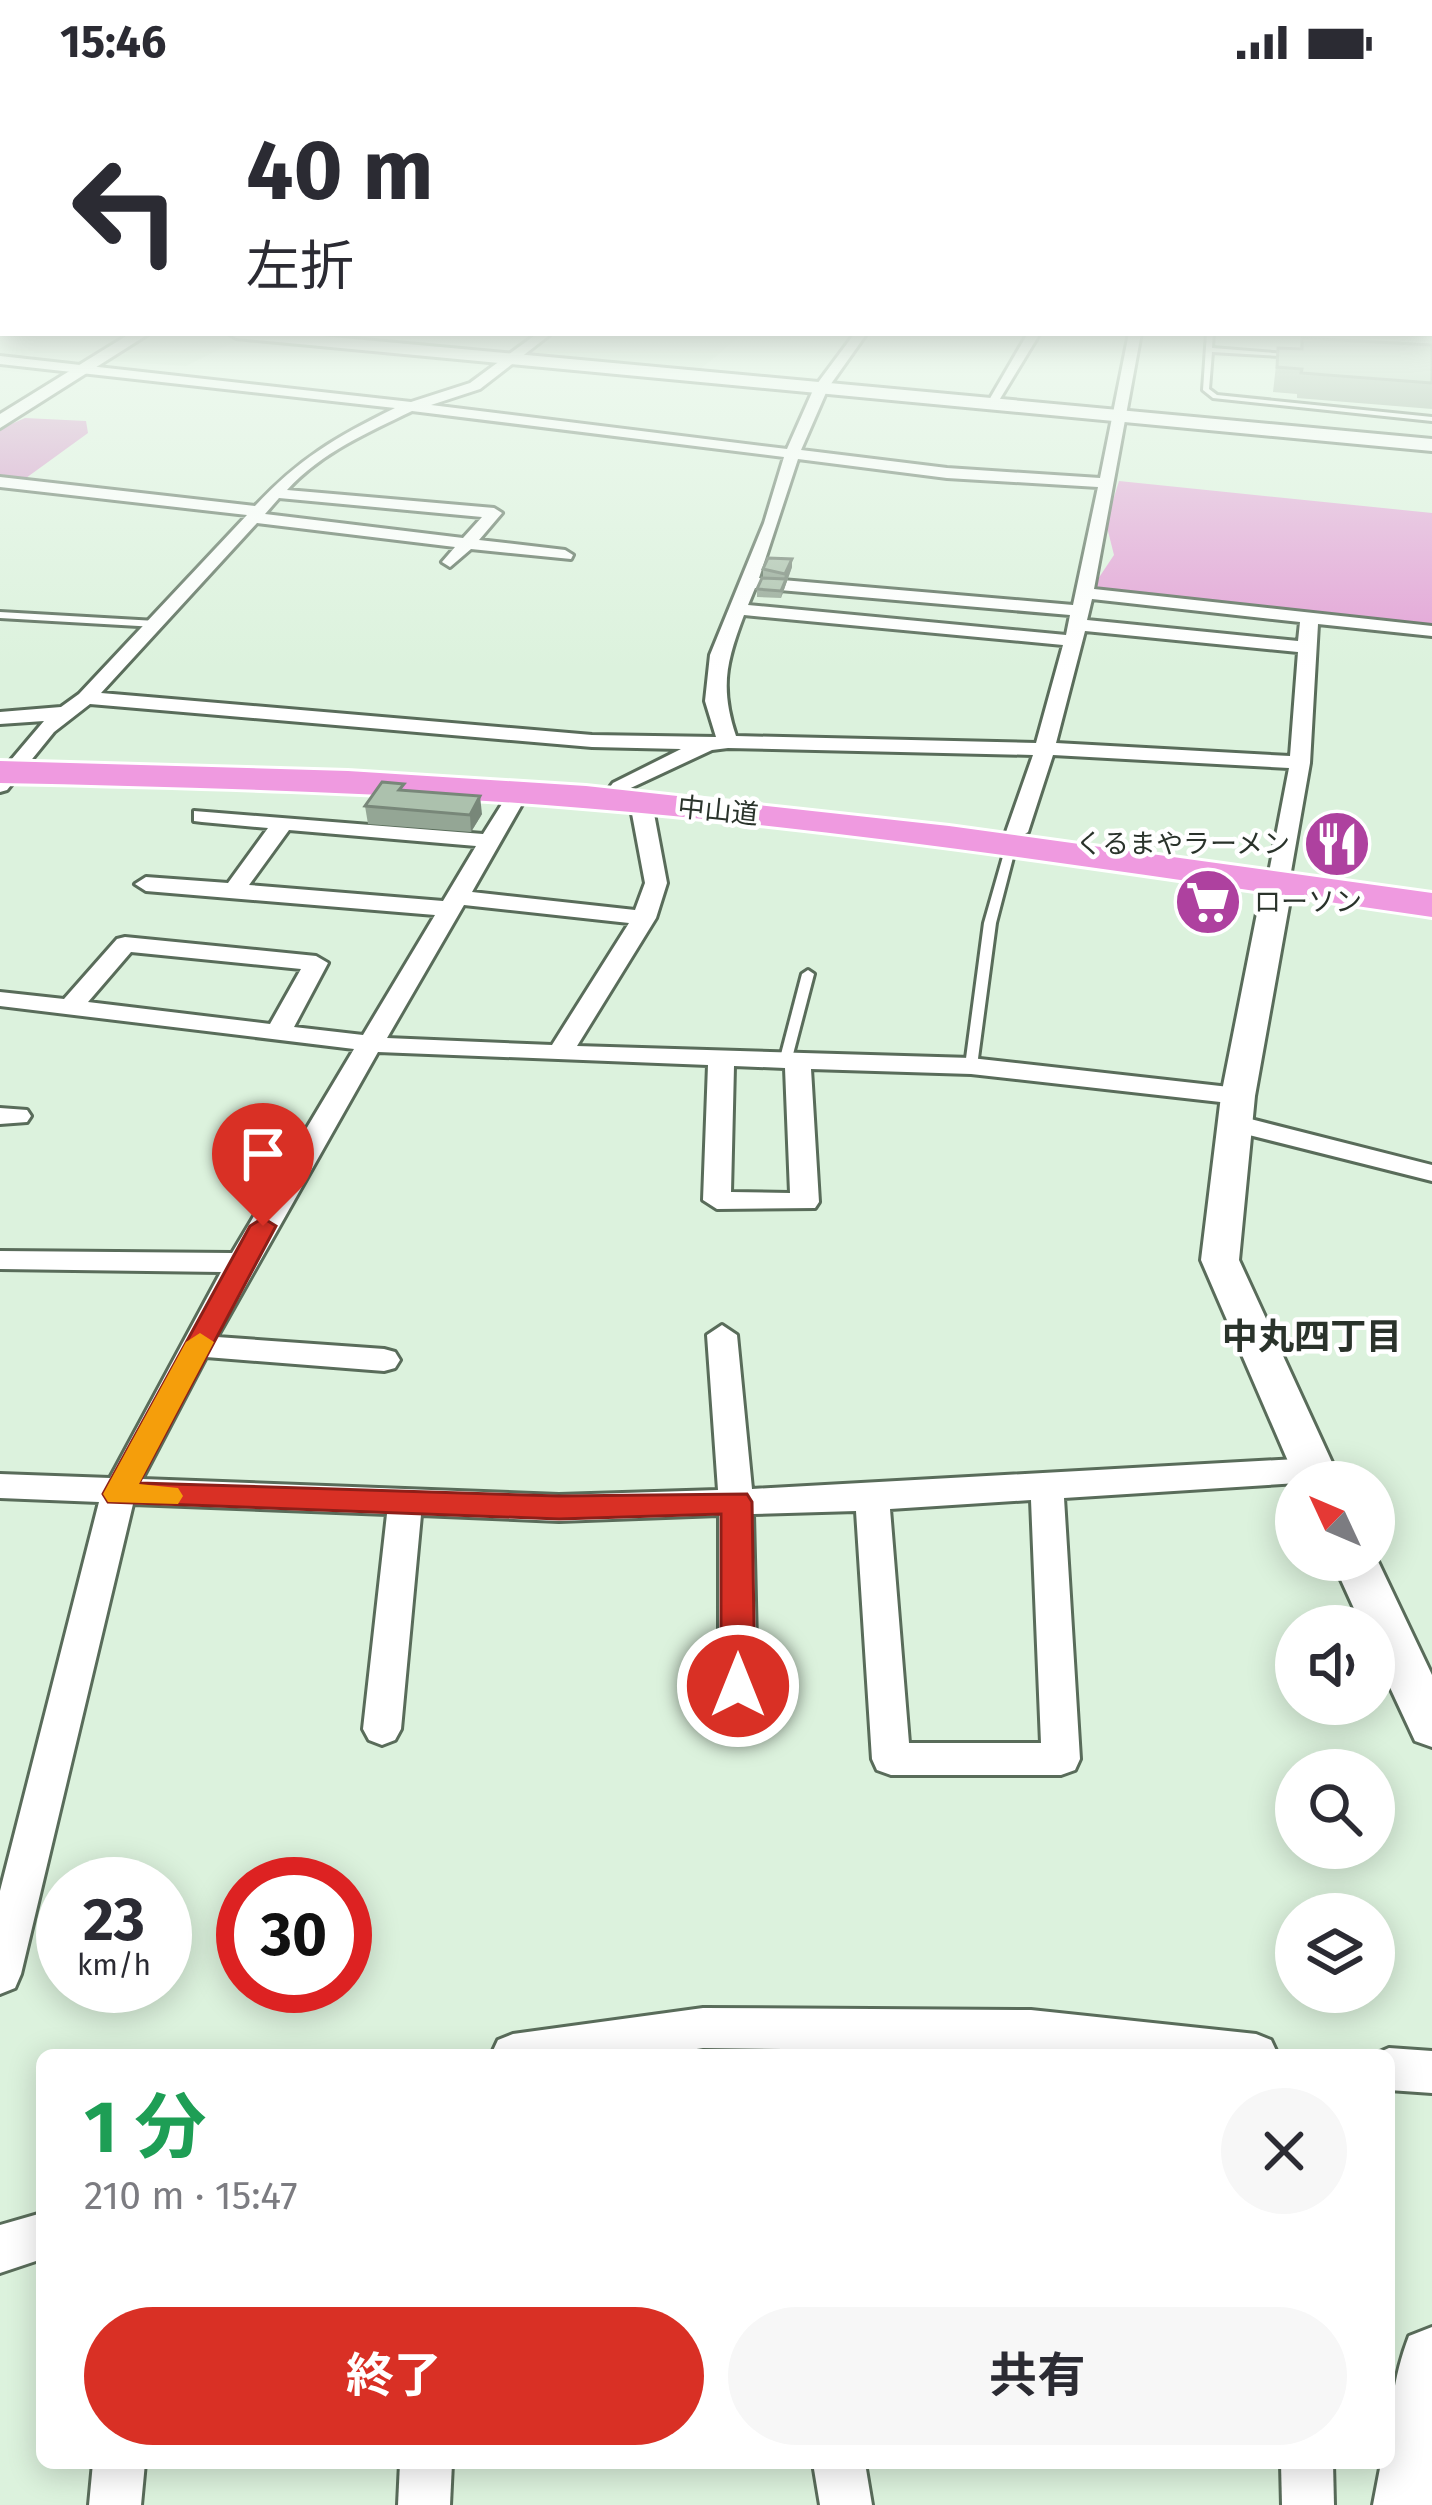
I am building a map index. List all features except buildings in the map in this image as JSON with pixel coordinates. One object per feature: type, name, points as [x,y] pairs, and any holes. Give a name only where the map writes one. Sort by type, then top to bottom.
[{"type":"highway","name":"中山道","points":[[6,770],[631,795]]},
{"type":"highway","name":"中山道","points":[[6,770],[468,775],[1279,875],[1432,888]]},
{"type":"highway","name":"中山道","points":[[1279,875],[1432,905]]},
{"type":"street","points":[[6,770],[86,698],[272,493],[335,444]]},
{"type":"street","points":[[701,444],[947,473],[1103,483]]},
{"type":"street","points":[[718,743],[719,655],[796,444]]},
{"type":"street","points":[[1014,839],[1048,748],[1080,617],[1112,444]]},
{"type":"street","points":[[0,482],[566,555]]},
{"type":"street","points":[[272,493],[494,513],[467,541]]},
{"type":"street","points":[[450,562],[469,547],[467,541]]},
{"type":"street","points":[[748,582],[1080,617],[1306,647]]},
{"type":"street","points":[[738,608],[1080,617],[1309,612],[1432,631]]},
{"type":"street","points":[[1309,612],[1300,763],[1236,1109],[1220,1260],[1310,1461]]},
{"type":"street","points":[[86,698],[592,741],[1048,748],[1300,763]]},
{"type":"street","points":[[0,718],[66,713]]},
{"type":"street","points":[[560,1053],[644,918],[656,884],[631,795],[718,743]]},
{"type":"street","points":[[0,1974],[118,1494],[241,1263],[519,792]]},
{"type":"street","points":[[202,816],[490,841]]},
{"type":"street","points":[[234,890],[283,823]]},
{"type":"street","points":[[146,884],[644,918]]},
{"type":"street","points":[[71,1007],[124,944],[316,963],[278,1032]]},
{"type":"street","points":[[0,999],[409,1048],[970,1066],[1236,1109],[1432,1173]]},
{"type":"street","points":[[721,1060],[717,1200],[806,1202],[792,1063]]},
{"type":"street","points":[[0,1260],[241,1263]]},
{"type":"street","points":[[722,1336],[736,1502],[738,1686]]},
{"type":"street","points":[[198,1346],[384,1360]]},
{"type":"street","points":[[0,1486],[559,1508],[1275,1478]]},
{"type":"street","points":[[872,1498],[891,1759],[1061,1759],[1047,1489]]},
{"type":"street","points":[[382,1729],[405,1503]]},
{"type":"street","points":[[1365,1581],[1432,1726]]},
{"type":"street","points":[[554,2049],[704,2027],[1031,2030],[1202,2049]]},
{"type":"street","points":[[1395,2069],[1432,2072]]},
{"type":"street","points":[[0,2249],[36,2238]]},
{"type":"street","points":[[1408,2505],[1432,2359]]},
{"type":"street","points":[[115,2505],[118,2469]]},
{"type":"street","points":[[424,2505],[426,2469]]},
{"type":"street","points":[[840,2469],[846,2505]]},
{"type":"street","points":[[1307,2469],[1308,2505]]},
{"type":"lane","points":[[0,616],[156,624]]},
{"type":"lane","points":[[970,1066],[991,922],[1014,839]]},
{"type":"lane","points":[[792,1063],[808,974]]},
{"type":"shaded area","points":[[0,444],[73,444],[26,478],[0,476]]},
{"type":"shaded area","points":[[1119,481],[1432,513],[1432,628],[1092,588],[1114,555],[1106,523]]},
{"type":"slow traffic","points":[[168,1496],[118,1494],[200,1342]]},
{"type":"place","name":"くるまやラーメン","points":[[1337,844]]},
{"type":"place","name":"ローソン","points":[[1208,902]]},
{"type":"district","name":"中丸四丁目","points":[[1312,1336]]},
{"type":"route","points":[[263,1226],[118,1494],[559,1508],[736,1502],[738,1686]]}]
